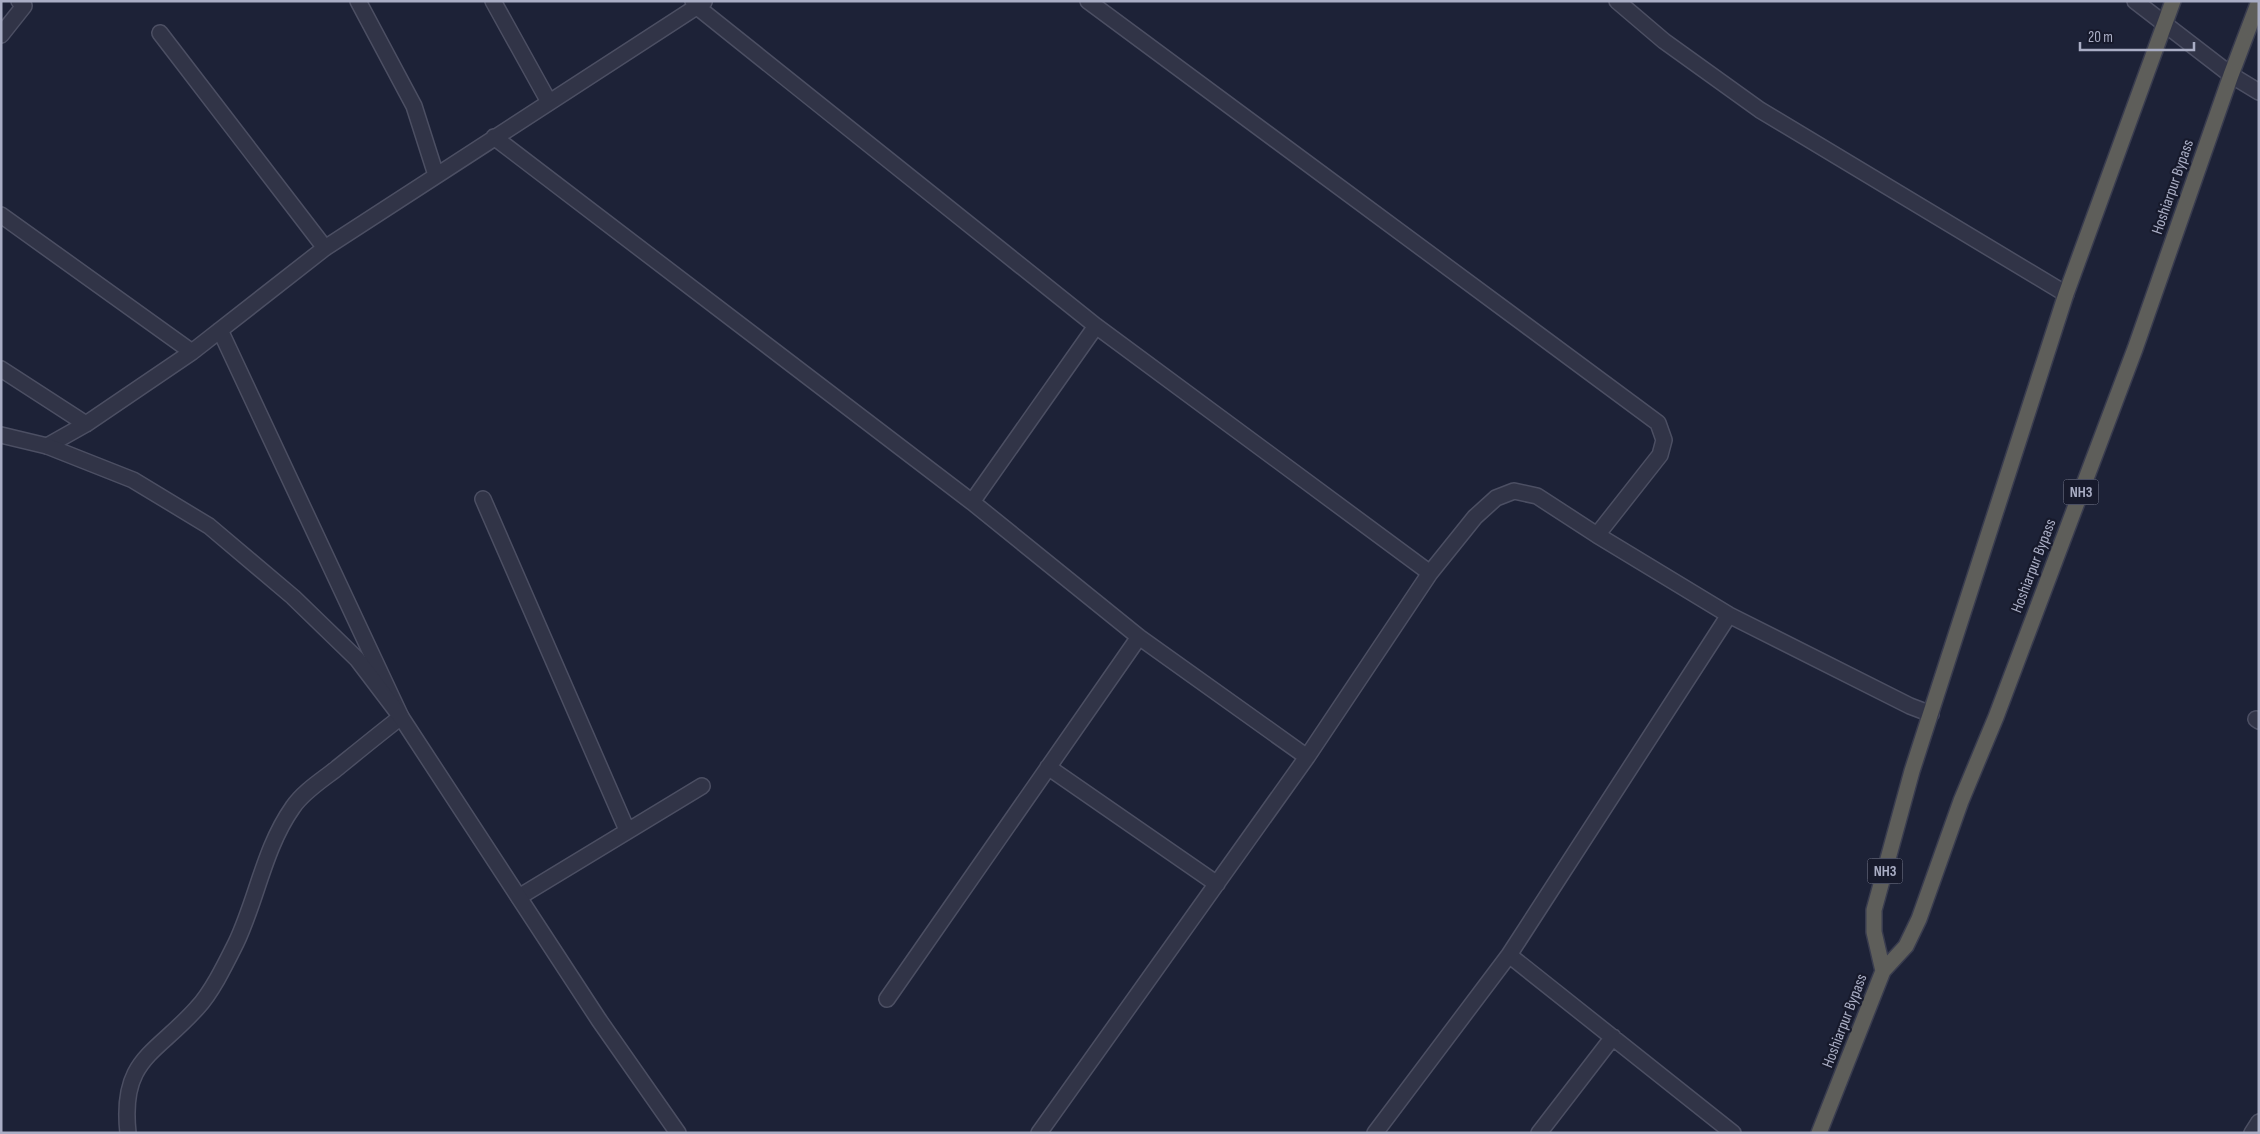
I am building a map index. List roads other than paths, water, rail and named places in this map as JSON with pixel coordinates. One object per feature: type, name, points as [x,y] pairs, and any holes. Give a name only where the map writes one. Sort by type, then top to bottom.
[{"type":"highway","name":"NH3","points":[[1883,972],[1874,932],[1874,910],[1912,771],[2066,294],[2173,1]]},
{"type":"highway","name":"Hoshiarpur Bypass","points":[[1819,1133],[1883,972],[1906,946],[1919,919],[1961,801],[1996,717],[2135,349],[2231,74],[2259,1]]},
{"type":"street","points":[[358,1],[414,106],[436,175]]},
{"type":"street","points":[[493,1],[549,102]]},
{"type":"street","points":[[1088,1],[1658,423],[1664,440],[1660,455],[1597,535]]},
{"type":"street","points":[[1617,1],[1664,41],[1760,110],[2066,294]]},
{"type":"street","points":[[2135,1],[2231,74],[2259,92]]},
{"type":"street","points":[[1,35],[24,3]]},
{"type":"street","points":[[47,446],[86,424],[192,352],[325,248],[698,3],[1096,326],[1430,574]]},
{"type":"street","points":[[160,33],[325,248]]},
{"type":"street","points":[[494,137],[972,502],[1139,637],[1308,756]]},
{"type":"street","points":[[1,215],[192,352]]},
{"type":"street","points":[[972,502],[1096,326]]},
{"type":"street","points":[[220,330],[401,717]]},
{"type":"street","points":[[1,369],[86,424]]},
{"type":"street","points":[[1,435],[47,446],[133,480],[209,526],[293,597],[357,659],[401,717],[599,1020],[678,1133]]},
{"type":"street","points":[[1039,1133],[1308,756],[1430,574],[1474,517],[1496,498],[1514,492],[1537,496],[1597,535],[1729,615],[1910,706],[1931,714]]},
{"type":"street","points":[[483,499],[627,830]]},
{"type":"street","points":[[1375,1133],[1509,955],[1729,615]]},
{"type":"street","points":[[887,999],[1139,637]]},
{"type":"street","points":[[128,1133],[128,1090],[137,1067],[156,1046],[198,1007],[216,979],[236,941],[279,831],[294,805],[315,785],[401,717]]},
{"type":"street","points":[[1048,768],[1217,884]]},
{"type":"street","points":[[519,897],[702,786]]},
{"type":"street","points":[[1509,955],[1733,1133]]},
{"type":"street","points":[[1539,1133],[1613,1037]]},
{"type":"street","points":[[2252,1133],[2259,1122]]}]
